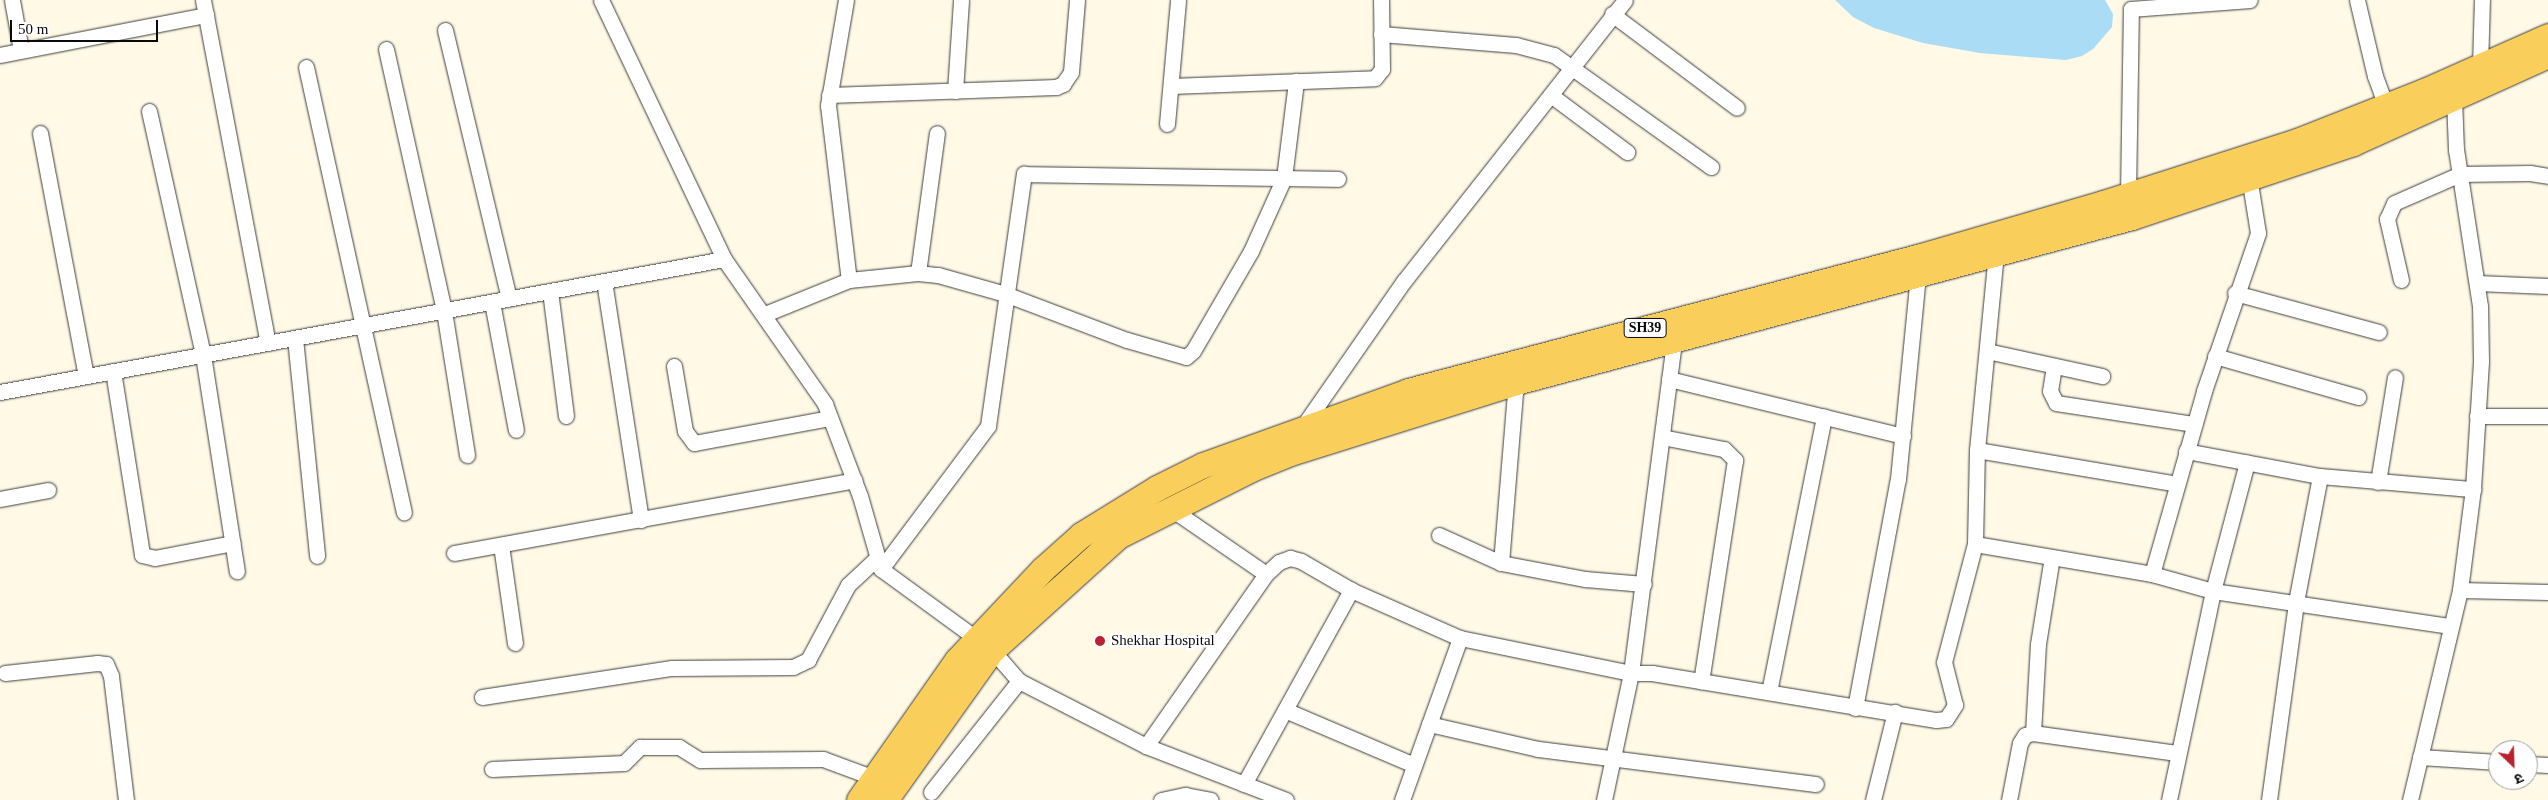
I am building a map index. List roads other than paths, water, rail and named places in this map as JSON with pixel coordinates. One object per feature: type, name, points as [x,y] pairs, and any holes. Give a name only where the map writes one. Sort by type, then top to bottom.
[{"type":"main road","name":"SH39","points":[[885,800],[984,645],[1043,569],[1081,535],[1172,480],[1301,428],[1408,391],[1921,256],[2128,195],[2297,141],[2386,106],[2548,36]]},
{"type":"main road","name":"SH39","points":[[859,800],[957,660],[984,645],[1118,536],[1170,508],[1290,453],[1516,382],[1674,342],[2132,217],[2354,143],[2548,56]]},
{"type":"street","points":[[12,0],[21,50]]},
{"type":"street","points":[[203,0],[268,343]]},
{"type":"street","points":[[601,0],[724,259],[815,386],[830,418],[854,480],[879,564],[984,645],[1019,681],[1146,746],[1286,800]]},
{"type":"street","points":[[846,0],[828,105],[849,280]]},
{"type":"street","points":[[955,91],[961,0]]},
{"type":"street","points":[[829,95],[1056,87],[1063,84],[1071,72],[1077,0]]},
{"type":"street","points":[[1167,124],[1178,0]]},
{"type":"street","points":[[1170,86],[1296,81],[1380,75],[1381,0]]},
{"type":"street","points":[[1301,428],[1404,281],[1552,96],[1612,14],[1626,0]]},
{"type":"street","points":[[2128,195],[2127,4],[2250,0]]},
{"type":"street","points":[[2357,0],[2375,76],[2386,106]]},
{"type":"street","points":[[2480,66],[2482,0]]},
{"type":"street","points":[[1612,14],[1737,108]]},
{"type":"street","points":[[0,55],[206,15]]},
{"type":"street","points":[[445,30],[509,298]]},
{"type":"street","points":[[1381,34],[1535,48],[1574,67],[1711,167]]},
{"type":"street","points":[[386,49],[444,311],[467,455]]},
{"type":"street","points":[[306,67],[365,325],[404,512]]},
{"type":"street","points":[[765,314],[849,280],[918,273],[938,275],[1005,294],[1127,340],[1186,357],[1193,351],[1252,251],[1284,178],[1296,81]]},
{"type":"street","points":[[1552,96],[1627,152]]},
{"type":"street","points":[[2410,800],[2460,590],[2473,489],[2481,361],[2477,283],[2460,174],[2454,99]]},
{"type":"street","points":[[150,111],[203,355],[237,571]]},
{"type":"street","points":[[918,273],[937,132]]},
{"type":"street","points":[[40,133],[86,376]]},
{"type":"street","points":[[482,697],[672,668],[793,667],[808,660],[848,585],[879,564],[988,426],[1022,178],[1028,172],[1338,179]]},
{"type":"street","points":[[2401,280],[2387,219],[2390,207],[2460,174],[2530,173],[2548,176]]},
{"type":"street","points":[[2152,574],[2215,356],[2235,293],[2258,233],[2249,177]]},
{"type":"street","points":[[1146,746],[1266,574],[1279,562],[1290,558],[1301,561],[1351,590],[1460,638],[1530,655],[1631,673],[1701,681],[1936,720],[1952,714],[1955,698],[1944,662],[1975,544],[1976,450],[1996,253]]},
{"type":"street","points":[[0,392],[724,259]]},
{"type":"street","points":[[1855,708],[1898,479],[1918,275]]},
{"type":"street","points":[[604,281],[641,520]]},
{"type":"street","points":[[2477,283],[2548,286]]},
{"type":"street","points":[[550,291],[566,416]]},
{"type":"street","points":[[2235,293],[2379,332]]},
{"type":"street","points":[[492,302],[516,430]]},
{"type":"street","points":[[296,338],[317,556]]},
{"type":"street","points":[[1604,800],[1631,673],[1674,342]]},
{"type":"street","points":[[1987,352],[2102,376]]},
{"type":"street","points":[[2215,356],[2358,397]]},
{"type":"street","points":[[674,366],[685,431],[694,443],[830,418]]},
{"type":"street","points":[[2054,366],[2050,391],[2056,403],[2194,424]]},
{"type":"street","points":[[114,371],[142,555],[154,558],[233,543]]},
{"type":"street","points":[[2378,482],[2395,377]]},
{"type":"street","points":[[1670,379],[1903,436]]},
{"type":"street","points":[[1501,563],[1516,382]]},
{"type":"street","points":[[1769,692],[1824,416]]},
{"type":"street","points":[[2477,416],[2548,416]]},
{"type":"street","points":[[1662,437],[1724,449],[1735,460],[1701,681]]},
{"type":"street","points":[[1976,450],[2177,484]]},
{"type":"street","points":[[2186,451],[2320,476],[2473,489]]},
{"type":"street","points":[[2169,800],[2177,753],[2213,591],[2247,462]]},
{"type":"street","points":[[2269,800],[2296,602],[2320,476]]},
{"type":"street","points":[[454,553],[854,480]]},
{"type":"street","points":[[0,499],[48,490]]},
{"type":"street","points":[[1170,508],[1266,574]]},
{"type":"street","points":[[1439,535],[1501,563],[1576,578],[1644,584]]},
{"type":"street","points":[[1975,544],[2152,574],[2213,591],[2450,626]]},
{"type":"street","points":[[501,545],[515,643]]},
{"type":"street","points":[[2033,732],[2038,644],[2052,557]]},
{"type":"street","points":[[1244,784],[1351,590]]},
{"type":"street","points":[[2460,590],[2548,592]]},
{"type":"street","points":[[1402,800],[1460,638]]},
{"type":"street","points":[[5,673],[97,662],[106,664],[112,676],[126,800]]},
{"type":"street","points":[[931,792],[1019,681]]},
{"type":"street","points":[[1285,710],[1414,765]]},
{"type":"street","points":[[1873,800],[1895,712]]},
{"type":"street","points":[[1429,724],[1529,747],[1612,756],[1816,784]]},
{"type":"street","points":[[2009,800],[2020,743],[2025,735],[2033,732],[2177,753]]},
{"type":"street","points":[[492,769],[624,763],[640,747],[679,747],[700,760],[823,759],[874,778]]},
{"type":"street","points":[[2420,757],[2488,761]]},
{"type":"street","points":[[1161,800],[1185,795],[1211,800]]},
{"type":"water","points":[[1835,0],[2105,0],[2113,14],[2112,27],[2093,49],[2082,56],[2066,60],[1980,53],[1923,43],[1874,28],[1853,17]]},
{"type":"place","name":"Shekhar Hospital","points":[[1100,641]]}]
